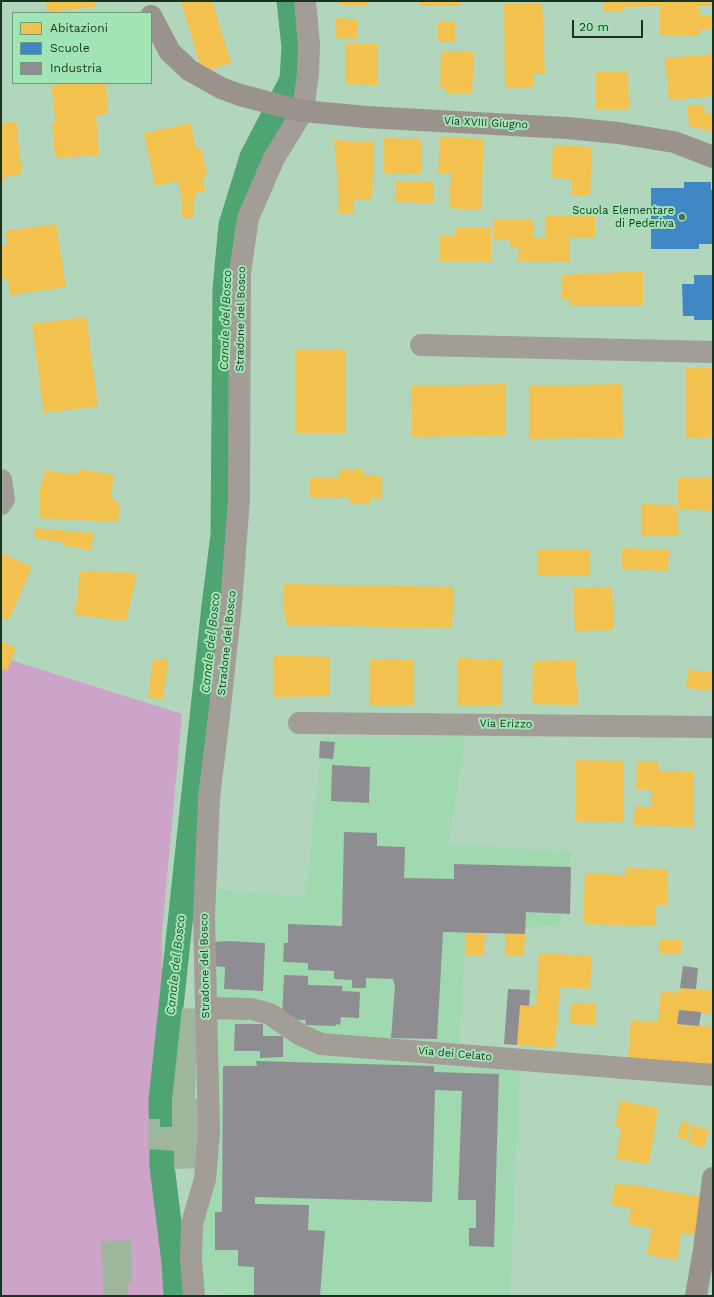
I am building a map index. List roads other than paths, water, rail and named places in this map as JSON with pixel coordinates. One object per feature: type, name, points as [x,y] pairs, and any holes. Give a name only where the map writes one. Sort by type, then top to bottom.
[{"type":"main road","name":"Via XVIII Giugno","points":[[144,1],[149,12]]},
{"type":"main road","name":"Via XVIII Giugno","points":[[152,18],[170,52],[189,70],[216,86],[258,100],[296,109],[366,117],[567,128],[618,133],[674,142],[713,157]]},
{"type":"main road","points":[[696,1296],[704,1250],[713,1178]]},
{"type":"street","name":"Stradone del Bosco","points":[[194,1296],[191,1259],[192,1224],[205,1179],[209,1133],[204,917],[209,798],[231,604],[238,499],[240,272],[248,218],[296,109],[308,73],[309,44],[305,1]]},
{"type":"street","points":[[421,345],[713,352]]},
{"type":"street","points":[[1,480],[4,500],[1,504]]},
{"type":"street","name":"Via Erizzo","points":[[299,723],[713,727]]},
{"type":"street","name":"Via dei Celato","points":[[206,1008],[252,1009],[270,1014],[299,1034],[321,1044],[713,1075]]},
{"type":"waterway","name":"Canale del Bosco","points":[[176,1296],[174,1262],[162,1166],[161,1100],[214,606],[223,535],[225,289],[231,225],[252,157],[292,80],[294,47],[289,1]]},
{"type":"place","name":"Scuola Elementare di Pederiva","points":[[682,217]]}]
